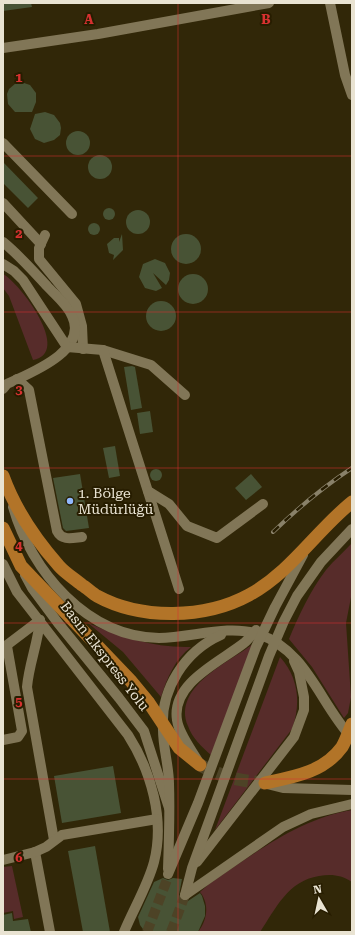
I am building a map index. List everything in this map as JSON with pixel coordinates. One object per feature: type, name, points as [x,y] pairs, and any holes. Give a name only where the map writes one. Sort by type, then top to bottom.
[{"type":"main road","points":[[3,476],[10,497],[34,535],[60,567],[97,596],[123,606],[169,615],[216,608],[248,595],[277,577],[332,519],[352,502]]},
{"type":"main road","name":"Basın Ekspress Yolu","points":[[3,528],[20,566]]},
{"type":"main road","points":[[20,566],[130,680],[149,703],[179,748],[200,765]]},
{"type":"main road","points":[[265,783],[294,777],[310,772],[323,765],[342,746],[352,724]]},
{"type":"street","points":[[3,48],[98,34],[251,5],[269,3]]},
{"type":"street","points":[[330,3],[345,74],[352,95]]},
{"type":"street","points":[[3,143],[72,214]]},
{"type":"street","points":[[3,203],[43,240],[38,255],[41,263],[76,304],[82,326],[83,349]]},
{"type":"street","points":[[3,242],[65,305],[75,324],[74,331],[67,347],[51,363],[4,386]]},
{"type":"street","points":[[3,264],[14,271],[23,280],[67,347],[103,350],[151,365],[185,395]]},
{"type":"street","points":[[103,350],[179,589]]},
{"type":"street","points":[[17,379],[30,390],[59,536],[64,538],[82,537]]},
{"type":"street","points":[[148,491],[169,504],[187,526],[217,538],[263,504]]},
{"type":"street","points":[[10,497],[22,534],[35,559],[50,578],[76,605],[105,624],[140,635],[158,638],[230,631],[258,634],[278,644],[301,663],[309,673],[338,721],[352,738]]},
{"type":"street","points":[[352,529],[317,568],[297,596],[284,621],[269,656],[192,868],[186,895],[284,826],[311,814],[352,804]]},
{"type":"street","points":[[230,631],[211,640],[189,656],[173,681],[164,712],[162,728],[169,782],[168,876],[198,803],[256,647],[306,548]]},
{"type":"street","points":[[3,564],[17,592],[76,665],[137,749],[150,780],[158,832],[154,863],[124,932]]},
{"type":"street","name":"Basın Ekspress Yolu","points":[[20,566],[32,588],[58,623],[144,731],[169,808]]},
{"type":"street","points":[[200,765],[185,739],[177,720],[178,701],[190,683],[203,671],[245,642],[275,607]]},
{"type":"street","points":[[3,740],[18,737],[22,731],[5,647],[40,620]]},
{"type":"street","points":[[40,620],[38,639],[28,671],[27,687],[54,840]]},
{"type":"street","points":[[192,868],[294,737],[304,710],[304,697],[299,672],[291,655]]},
{"type":"street","points":[[265,783],[283,788],[352,790]]},
{"type":"street","points":[[3,860],[35,852],[46,847],[62,835],[157,819]]},
{"type":"street","points":[[35,852],[50,932]]},
{"type":"shaded area","points":[[3,274],[11,280],[31,303],[46,332],[48,345],[44,355],[33,360],[9,296],[3,288]]},
{"type":"shaded area","points":[[352,543],[352,592],[346,623],[351,697],[348,713],[344,718],[312,667],[289,639],[305,603],[320,578],[329,566]]},
{"type":"shaded area","points":[[88,623],[138,641],[164,646],[191,647],[180,657],[172,669],[161,697],[123,652]]},
{"type":"shaded area","points":[[253,644],[211,755],[198,742],[188,726],[185,712],[188,699],[195,688],[205,678],[217,668]]},
{"type":"shaded area","points":[[280,657],[295,682],[297,710],[292,729],[215,830]]},
{"type":"shaded area","points":[[352,810],[352,882],[340,876],[328,875],[308,879],[299,883],[284,897],[260,932],[198,932],[204,923],[206,912],[205,902],[200,892],[209,884],[277,839],[295,829],[313,821]]},
{"type":"shaded area","points":[[12,866],[23,917],[14,919],[13,911],[3,913],[3,867]]},
{"type":"building","points":[[3,3],[31,3],[32,7],[3,11]]},
{"type":"building","points":[[21,82],[30,85],[36,93],[36,102],[32,112],[15,112],[8,104],[7,94],[9,89],[16,83]]},
{"type":"building","points":[[45,112],[54,115],[60,123],[61,128],[60,135],[54,140],[44,143],[35,139],[30,129],[35,114]]},
{"type":"building","points":[[78,131],[87,134],[90,143],[87,152],[78,155],[69,152],[66,143],[69,134]]},
{"type":"building","points":[[100,155],[109,158],[112,167],[109,176],[100,179],[91,176],[88,167],[91,158]]},
{"type":"building","points":[[3,162],[38,198],[28,208],[3,183]]},
{"type":"building","points":[[107,208],[111,208],[115,214],[111,220],[107,220],[103,216],[103,212]]},
{"type":"building","points":[[138,210],[147,213],[150,222],[147,231],[138,234],[129,231],[126,222],[129,213]]},
{"type":"building","points":[[96,223],[99,224],[99,234],[92,235],[89,234],[88,227],[89,224]]},
{"type":"building","points":[[122,234],[123,250],[113,260],[114,255],[109,253],[107,244],[114,238],[119,238],[119,242]]},
{"type":"building","points":[[186,234],[197,238],[201,249],[197,260],[186,264],[175,260],[171,249],[175,238]]},
{"type":"building","points":[[155,259],[165,263],[170,273],[169,280],[166,285],[153,273],[162,288],[156,291],[145,288],[139,277],[143,264]]},
{"type":"building","points":[[193,274],[204,278],[208,289],[204,300],[193,304],[182,300],[178,289],[182,278]]},
{"type":"building","points":[[161,301],[172,305],[176,316],[172,327],[161,331],[150,327],[146,316],[150,305]]},
{"type":"building","points":[[124,367],[135,367],[142,408],[131,410]]},
{"type":"building","points":[[150,411],[153,432],[140,434],[137,413]]},
{"type":"building","points":[[115,446],[120,476],[109,478],[103,448]]},
{"type":"building","points":[[156,469],[160,471],[162,475],[160,479],[156,481],[152,479],[150,475],[152,471]]},
{"type":"building","name":"1. Bölge Müdürlüğü","points":[[80,474],[89,528],[66,531],[63,528],[53,478]]},
{"type":"building","points":[[251,474],[262,487],[246,500],[235,488]]},
{"type":"building","points":[[113,766],[121,813],[62,823],[54,776]]},
{"type":"building","points":[[95,846],[110,932],[83,932],[68,851]]},
{"type":"building","points":[[163,878],[168,880],[173,878],[182,879],[179,895],[183,901],[188,901],[200,893],[202,896],[205,906],[205,916],[198,932],[145,932],[140,925],[138,917],[154,882]]},
{"type":"building","points":[[12,913],[13,921],[28,919],[31,932],[3,932],[3,915]]},
{"type":"tunnel","points":[[200,765],[231,778],[265,783]]},
{"type":"tunnel","points":[[147,932],[168,877]]},
{"type":"tunnel","points":[[171,932],[185,895]]},
{"type":"railway","points":[[273,532],[311,498],[352,468]]},
{"type":"place","name":"1. Bölge Müdürlüğü","points":[[70,501]]}]
